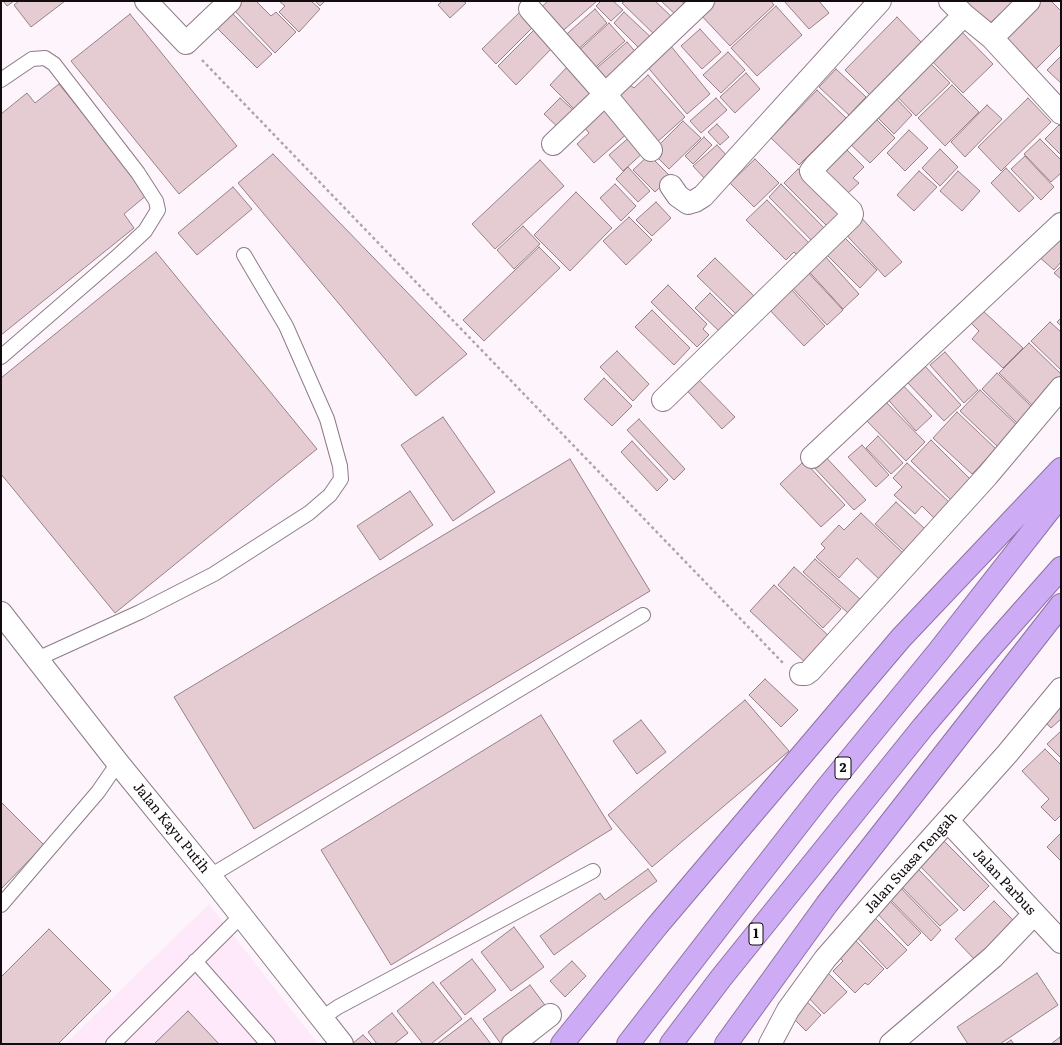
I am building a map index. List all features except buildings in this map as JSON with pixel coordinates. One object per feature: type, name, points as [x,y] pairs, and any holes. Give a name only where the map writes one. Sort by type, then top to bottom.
[{"type":"highway","points":[[562,1044],[657,926],[901,638],[1061,469]]},
{"type":"highway","name":"2","points":[[628,1044],[825,790],[947,640],[1061,495]]},
{"type":"highway","name":"1","points":[[671,1044],[721,978],[923,727],[1061,568]]},
{"type":"highway","points":[[726,1044],[827,904],[1061,604]]},
{"type":"highway","points":[[579,1044],[764,801]]},
{"type":"street","points":[[146,1],[186,43],[230,1]]},
{"type":"street","points":[[553,144],[703,1]]},
{"type":"street","points":[[671,186],[678,196],[688,203],[703,196],[880,1]]},
{"type":"street","points":[[992,38],[1029,1]]},
{"type":"street","points":[[663,400],[851,217],[851,212],[811,171],[957,8],[992,38],[1061,113]]},
{"type":"street","points":[[530,9],[606,94],[651,150]]},
{"type":"street","points":[[812,457],[1061,224]]},
{"type":"street","points":[[801,674],[806,674],[810,671],[977,487],[1061,388]]},
{"type":"street","name":"Jalan Kayu Putih","points":[[1,613],[118,764],[210,876],[342,1044]]},
{"type":"street","name":"Jalan Suasa Tengah","points":[[770,1044],[788,1010],[825,960],[887,888],[1007,754],[1061,689]]},
{"type":"street","name":"Jalan Parbus","points":[[948,821],[1034,914],[1058,934]]},
{"type":"street","points":[[891,1044],[993,957],[1034,914]]},
{"type":"street","points":[[513,1044],[550,1015]]},
{"type":"lane","points":[[1,80],[32,59],[45,58],[54,64],[138,173],[156,201],[158,210],[145,231],[1,357]]},
{"type":"lane","points":[[37,659],[140,612],[214,574],[309,513],[330,495],[340,480],[340,466],[324,412],[286,326],[244,255]]},
{"type":"lane","points":[[210,876],[643,616]]},
{"type":"lane","points":[[1,905],[98,792],[118,764]]},
{"type":"lane","points":[[322,1018],[338,1007],[593,871]]},
{"type":"lane","points":[[113,1044],[241,916]]},
{"type":"lane","points":[[195,962],[268,1044]]},
{"type":"path","points":[[186,43],[784,664],[792,671],[801,674]]},
{"type":"shaded area","points":[[209,904],[318,1044],[65,1044]]}]
